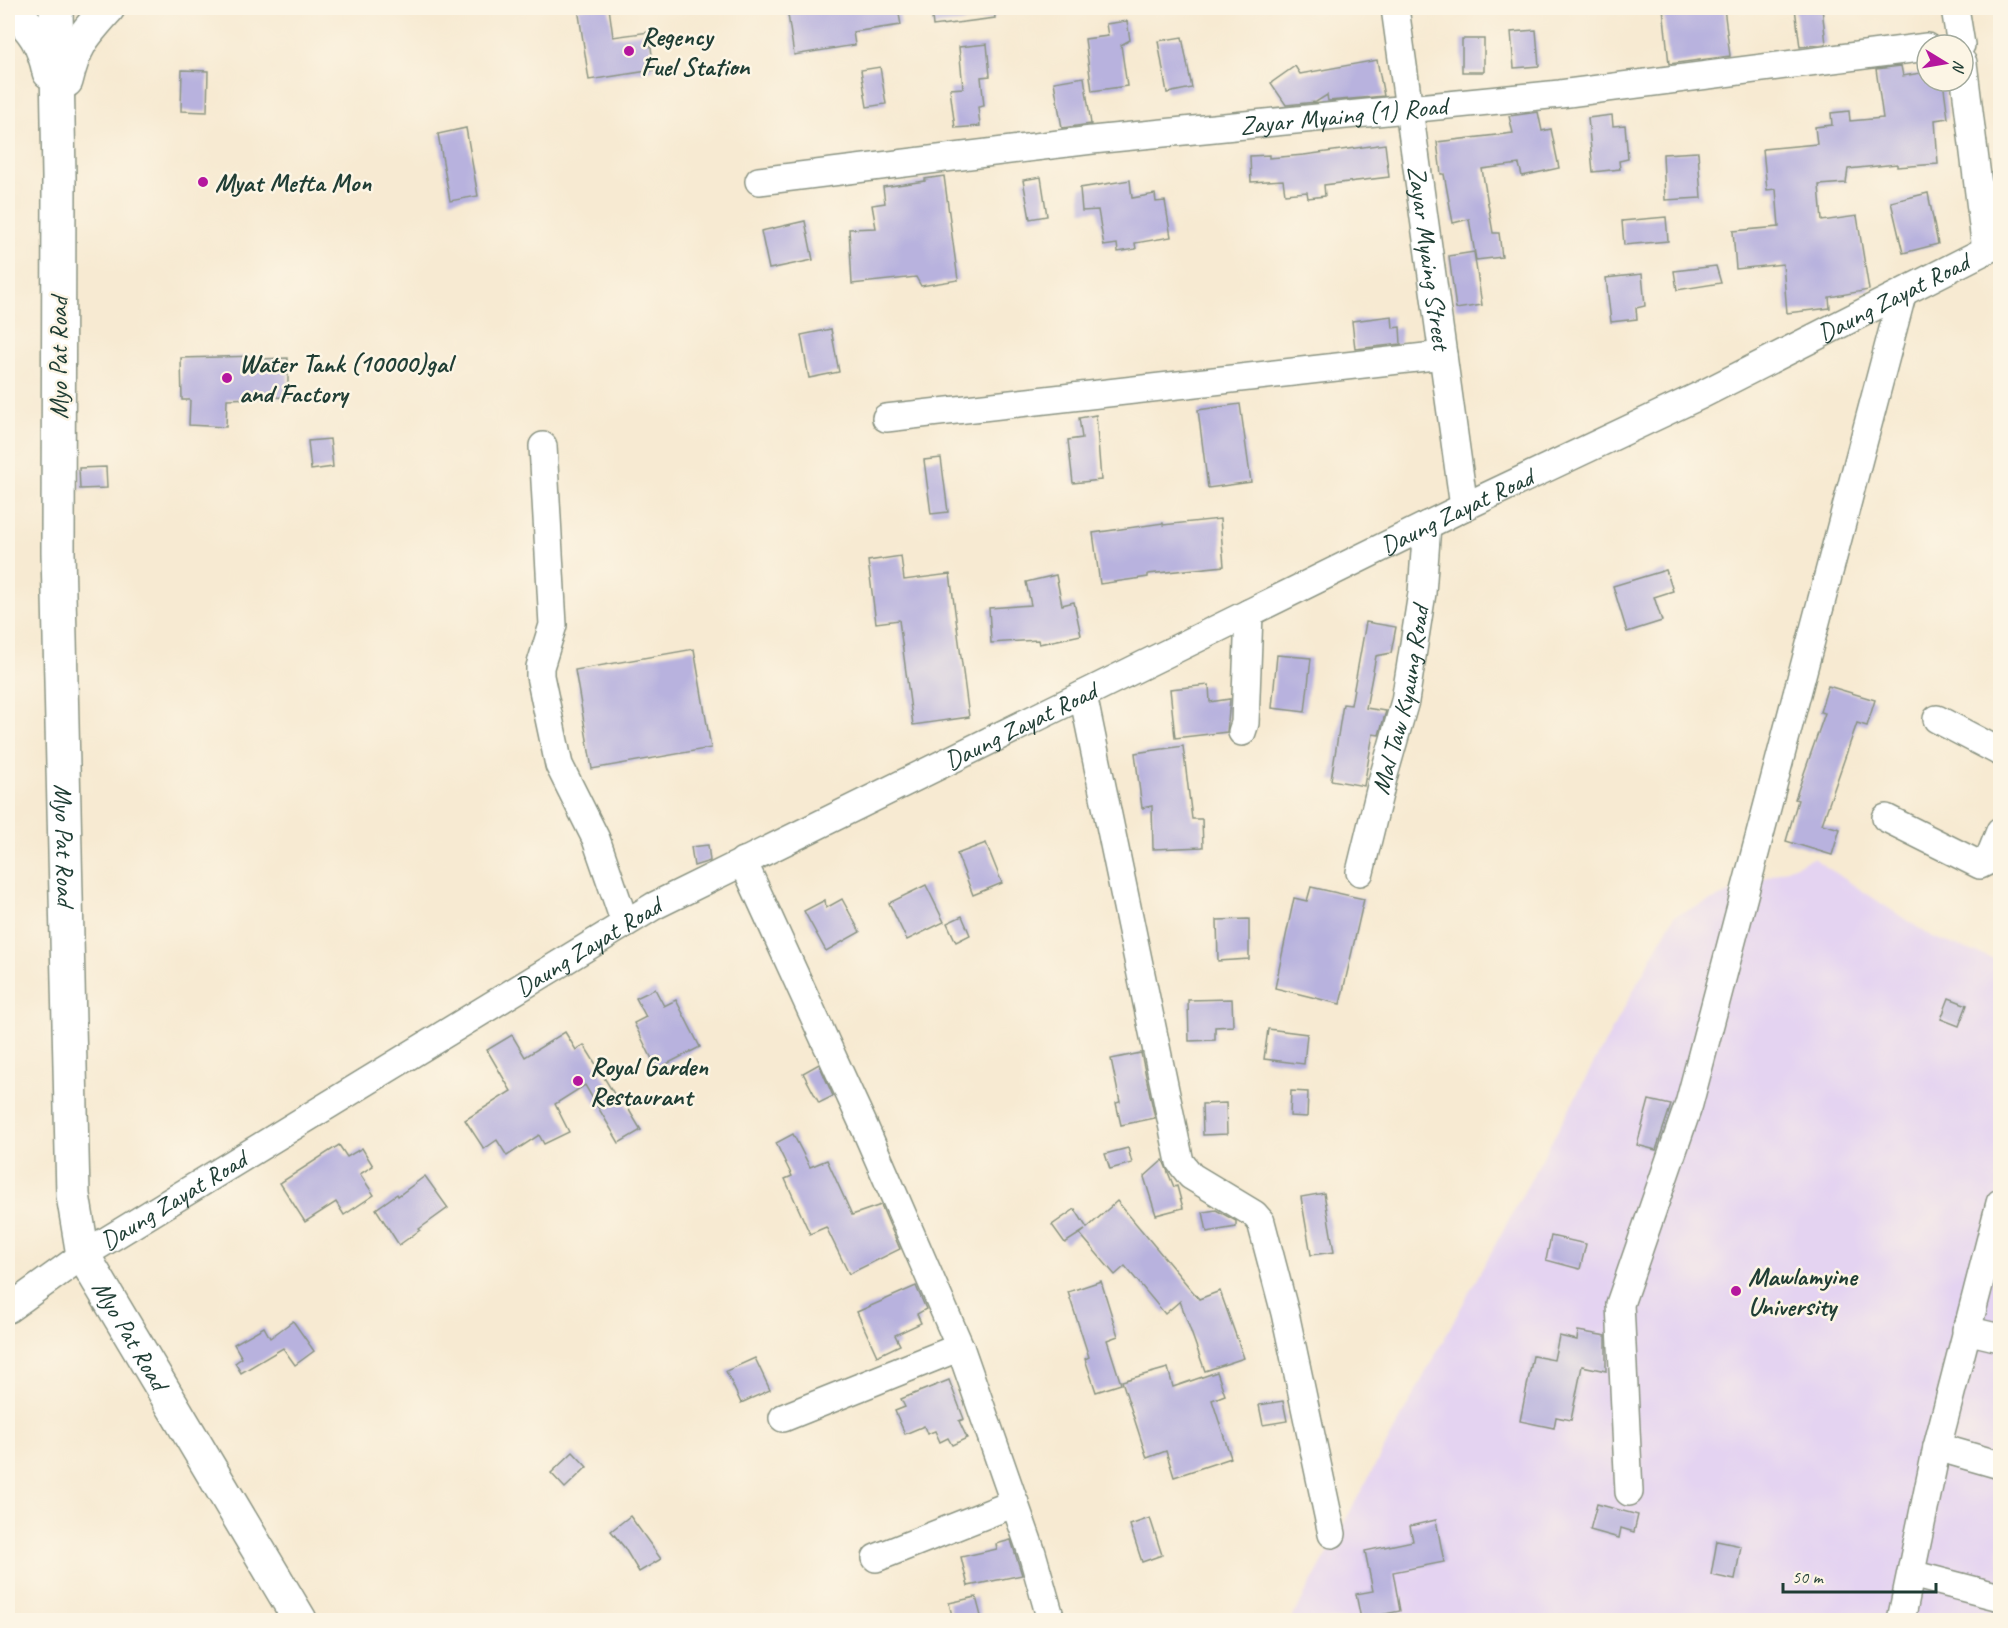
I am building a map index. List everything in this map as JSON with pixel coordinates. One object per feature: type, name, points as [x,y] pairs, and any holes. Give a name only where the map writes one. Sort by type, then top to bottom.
[{"type":"main road","points":[[12,8],[35,32],[46,57],[58,112]]},
{"type":"main road","name":"Myo Pat Road","points":[[56,8],[58,552],[73,1195],[83,1255],[300,1620]]},
{"type":"main road","points":[[58,112],[72,55],[83,35],[108,8]]},
{"type":"street","name":"Zayar Myaing Street","points":[[1395,8],[1464,507]]},
{"type":"street","points":[[1955,8],[1956,33]]},
{"type":"street","name":"Zayar Myaing (1) Road","points":[[759,181],[1092,140],[1560,94],[1915,49]]},
{"type":"street","points":[[1964,93],[1993,246]]},
{"type":"street","name":"Daung Zayat Road","points":[[8,1309],[83,1255],[654,906],[1427,525],[1701,395],[1902,295],[1993,246]]},
{"type":"street","points":[[1629,1492],[1620,1304],[1689,1104],[1902,295]]},
{"type":"street","points":[[886,418],[1443,355]]},
{"type":"street","points":[[543,446],[553,625],[540,667],[540,676],[559,765],[596,839],[625,922]]},
{"type":"street","name":"Mal Taw Kyaung Road","points":[[1360,872],[1405,701],[1422,593],[1427,525]]},
{"type":"street","points":[[1242,732],[1245,723],[1249,612]]},
{"type":"street","points":[[1083,694],[1180,1162],[1191,1176],[1254,1214],[1261,1222],[1285,1313],[1332,1534]]},
{"type":"street","points":[[1937,718],[2001,752]]},
{"type":"street","points":[[1886,818],[1980,865],[1988,861],[2001,831]]},
{"type":"street","points":[[743,861],[864,1126],[960,1347],[1032,1553],[1051,1620]]},
{"type":"street","points":[[1901,1620],[1937,1447],[2001,1203]]},
{"type":"street","points":[[1966,1330],[2001,1338]]},
{"type":"street","points":[[783,1418],[960,1347]]},
{"type":"street","points":[[1937,1447],[2001,1465]]},
{"type":"street","points":[[876,1558],[1015,1503]]},
{"type":"street","points":[[1911,1574],[2001,1597]]},
{"type":"shaded area","name":"Mawlamyine University","points":[[1813,858],[1932,937],[2000,961],[2000,1620],[1291,1620],[1674,916]]},
{"type":"building","points":[[578,8],[609,8],[613,37],[649,32],[654,70],[589,80]]},
{"type":"building","points":[[787,8],[898,8],[901,25],[853,32],[855,45],[794,55]]},
{"type":"building","points":[[931,8],[994,8],[995,18],[933,26]]},
{"type":"building","points":[[1663,8],[1724,8],[1730,56],[1669,64]]},
{"type":"building","points":[[1795,8],[1822,8],[1826,44],[1800,47]]},
{"type":"building","points":[[1127,21],[1130,40],[1121,45],[1127,86],[1092,91],[1085,39],[1108,36],[1106,24]]},
{"type":"building","points":[[1536,30],[1539,66],[1514,68],[1511,32]]},
{"type":"building","points":[[1182,37],[1192,88],[1167,93],[1158,41]]},
{"type":"building","points":[[1462,39],[1484,39],[1484,72],[1462,72]]},
{"type":"building","points":[[987,44],[990,76],[981,77],[984,106],[978,107],[980,126],[955,128],[950,89],[963,88],[959,47]]},
{"type":"building","points":[[1377,60],[1384,96],[1328,101],[1327,95],[1316,102],[1286,105],[1271,83],[1295,66],[1300,74]]},
{"type":"building","points":[[1901,66],[1903,76],[1915,74],[1915,93],[1945,93],[1948,118],[1935,120],[1938,164],[1897,167],[1897,164],[1848,169],[1846,183],[1819,185],[1822,221],[1857,216],[1869,290],[1829,297],[1830,308],[1787,313],[1783,264],[1736,269],[1733,231],[1779,227],[1776,189],[1767,190],[1763,149],[1817,144],[1815,127],[1832,125],[1831,113],[1849,111],[1850,121],[1883,118],[1876,69]]},
{"type":"building","points":[[880,67],[886,104],[867,107],[861,70]]},
{"type":"building","points":[[182,70],[208,71],[207,112],[181,111]]},
{"type":"building","points":[[1084,77],[1091,124],[1062,128],[1054,82]]},
{"type":"building","points":[[1538,112],[1542,131],[1551,129],[1559,168],[1522,176],[1519,164],[1482,169],[1493,233],[1499,233],[1502,257],[1476,260],[1469,219],[1453,223],[1444,174],[1441,174],[1437,142],[1513,133],[1509,116]]},
{"type":"building","points":[[1612,115],[1613,126],[1625,125],[1628,159],[1619,161],[1620,169],[1593,172],[1588,118]]},
{"type":"building","points":[[466,128],[478,196],[450,201],[438,134]]},
{"type":"building","points":[[1385,144],[1389,177],[1324,185],[1325,196],[1308,198],[1307,192],[1285,194],[1283,180],[1251,182],[1250,156],[1269,155],[1269,158],[1304,155]]},
{"type":"building","points":[[1698,152],[1701,198],[1665,200],[1663,154]]},
{"type":"building","points":[[944,176],[958,280],[921,286],[916,277],[852,284],[849,229],[876,228],[872,205],[885,203],[883,187]]},
{"type":"building","points":[[1041,177],[1047,216],[1030,219],[1023,180]]},
{"type":"building","points":[[1130,180],[1132,198],[1155,194],[1156,202],[1165,201],[1171,237],[1135,243],[1136,249],[1118,252],[1117,244],[1104,246],[1098,210],[1082,211],[1080,188]]},
{"type":"building","points":[[1928,193],[1938,244],[1903,253],[1891,202]]},
{"type":"building","points":[[1666,217],[1668,241],[1624,245],[1622,221]]},
{"type":"building","points":[[805,221],[813,260],[769,269],[761,231]]},
{"type":"building","points":[[1474,252],[1482,305],[1456,309],[1449,256]]},
{"type":"building","points":[[1716,266],[1721,283],[1677,290],[1674,271]]},
{"type":"building","points":[[1642,274],[1645,306],[1636,308],[1637,319],[1611,322],[1606,278]]},
{"type":"building","points":[[1392,316],[1393,328],[1400,327],[1401,344],[1355,349],[1352,321]]},
{"type":"building","points":[[831,329],[839,372],[809,378],[801,335]]},
{"type":"building","points":[[257,356],[257,359],[288,358],[288,397],[227,399],[226,427],[189,425],[190,400],[182,400],[181,358]]},
{"type":"building","points":[[1240,404],[1251,482],[1208,488],[1198,410]]},
{"type":"building","points":[[1096,415],[1101,480],[1073,483],[1068,440],[1082,438],[1079,418]]},
{"type":"building","points":[[330,439],[333,467],[311,470],[308,441]]},
{"type":"building","points":[[941,458],[948,512],[931,514],[924,460]]},
{"type":"building","points":[[106,467],[107,488],[80,489],[79,468]]},
{"type":"building","points":[[1220,519],[1224,566],[1148,574],[1148,577],[1100,584],[1093,533],[1163,523],[1163,525]]},
{"type":"building","points":[[901,556],[904,580],[950,574],[969,717],[913,725],[899,620],[876,623],[868,561]]},
{"type":"building","points":[[1666,570],[1673,591],[1654,597],[1662,621],[1627,632],[1613,586]]},
{"type":"building","points":[[1056,575],[1062,605],[1074,602],[1081,635],[1039,644],[1038,640],[991,643],[989,608],[1031,605],[1026,582]]},
{"type":"building","points":[[1366,622],[1396,627],[1391,653],[1376,656],[1366,708],[1386,711],[1379,735],[1373,734],[1364,786],[1331,780],[1343,704],[1351,705]]},
{"type":"building","points":[[694,649],[711,748],[592,769],[575,670]]},
{"type":"building","points":[[1277,655],[1311,658],[1305,712],[1272,708]]},
{"type":"building","points":[[1209,685],[1210,702],[1230,699],[1227,732],[1175,738],[1170,689]]},
{"type":"building","points":[[1828,686],[1875,700],[1867,726],[1857,723],[1822,824],[1840,829],[1832,855],[1786,841],[1798,800],[1795,799],[1825,713],[1820,712]]},
{"type":"building","points":[[1183,746],[1192,819],[1202,819],[1203,847],[1153,849],[1152,806],[1142,808],[1135,753]]},
{"type":"building","points":[[986,843],[1002,883],[973,895],[957,854]]},
{"type":"building","points":[[708,845],[710,861],[694,866],[691,847]]},
{"type":"building","points":[[926,885],[944,922],[907,940],[889,903]]},
{"type":"building","points":[[1311,887],[1364,899],[1340,1004],[1275,988],[1294,898],[1307,901]]},
{"type":"building","points":[[842,899],[860,932],[826,951],[804,911],[825,900],[826,908]]},
{"type":"building","points":[[962,916],[970,935],[956,942],[947,923]]},
{"type":"building","points":[[1249,919],[1249,959],[1218,961],[1217,920]]},
{"type":"building","points":[[655,989],[664,1006],[676,1000],[700,1047],[657,1069],[634,1023],[646,1017],[636,998]]},
{"type":"building","points":[[1949,998],[1967,1005],[1959,1026],[1941,1019]]},
{"type":"building","points":[[1232,999],[1233,1026],[1215,1027],[1215,1040],[1189,1041],[1188,1000]]},
{"type":"building","points":[[1268,1029],[1307,1034],[1304,1064],[1264,1059]]},
{"type":"building","points":[[565,1032],[576,1050],[584,1045],[616,1097],[620,1095],[641,1130],[619,1143],[585,1085],[555,1104],[569,1132],[544,1144],[539,1135],[507,1156],[497,1140],[484,1149],[465,1120],[511,1091],[487,1050],[512,1035],[525,1057]]},
{"type":"building","points":[[1141,1053],[1155,1118],[1121,1125],[1116,1103],[1120,1102],[1111,1059]]},
{"type":"building","points":[[819,1064],[833,1096],[819,1103],[803,1073]]},
{"type":"building","points":[[1291,1091],[1308,1092],[1307,1117],[1290,1116]]},
{"type":"building","points":[[1649,1100],[1671,1105],[1656,1150],[1637,1145]]},
{"type":"building","points":[[1226,1103],[1227,1134],[1203,1135],[1202,1104]]},
{"type":"building","points":[[793,1134],[810,1167],[827,1160],[852,1215],[881,1205],[900,1249],[849,1274],[826,1227],[810,1234],[785,1179],[792,1176],[776,1143]]},
{"type":"building","points":[[339,1145],[347,1157],[362,1148],[373,1166],[360,1174],[374,1195],[344,1215],[336,1202],[305,1222],[280,1183]]},
{"type":"building","points":[[1128,1148],[1132,1163],[1110,1169],[1105,1154]]},
{"type":"building","points":[[1163,1160],[1174,1187],[1177,1186],[1183,1208],[1156,1215],[1144,1177]]},
{"type":"building","points":[[425,1176],[448,1208],[399,1245],[376,1209]]},
{"type":"building","points":[[1324,1193],[1334,1252],[1311,1255],[1301,1197]]},
{"type":"building","points":[[1117,1201],[1199,1299],[1220,1291],[1244,1358],[1205,1371],[1180,1301],[1165,1314],[1125,1266],[1115,1275],[1080,1234],[1085,1230],[1065,1243],[1052,1225],[1075,1209],[1087,1228]]},
{"type":"building","points":[[1216,1210],[1236,1221],[1236,1227],[1207,1232],[1203,1212]]},
{"type":"building","points":[[1551,1236],[1586,1244],[1580,1269],[1546,1260]]},
{"type":"building","points":[[1101,1281],[1118,1336],[1107,1340],[1121,1384],[1096,1392],[1085,1359],[1089,1357],[1068,1292]]},
{"type":"building","points":[[916,1286],[926,1309],[917,1314],[921,1323],[895,1335],[900,1345],[877,1356],[857,1312]]},
{"type":"building","points":[[293,1321],[314,1351],[295,1365],[283,1348],[241,1373],[235,1363],[242,1358],[234,1344],[264,1327],[270,1338]]},
{"type":"building","points":[[1578,1331],[1606,1336],[1606,1371],[1582,1366],[1571,1420],[1556,1417],[1554,1428],[1520,1421],[1533,1356],[1554,1360],[1559,1336],[1577,1340]]},
{"type":"building","points":[[755,1358],[770,1390],[741,1403],[726,1371]]},
{"type":"building","points":[[1168,1368],[1173,1387],[1217,1372],[1225,1395],[1212,1400],[1231,1458],[1174,1477],[1166,1451],[1147,1458],[1122,1381]]},
{"type":"building","points":[[949,1380],[964,1419],[959,1421],[967,1438],[952,1445],[948,1438],[940,1442],[935,1431],[927,1434],[924,1426],[905,1434],[895,1411],[905,1407],[901,1399]]},
{"type":"building","points":[[1283,1401],[1287,1421],[1263,1425],[1259,1405]]},
{"type":"building","points":[[573,1452],[587,1467],[565,1488],[551,1473]]},
{"type":"building","points":[[1597,1504],[1638,1515],[1634,1532],[1621,1528],[1619,1538],[1590,1530]]},
{"type":"building","points":[[630,1516],[661,1559],[639,1572],[611,1531]]},
{"type":"building","points":[[1150,1518],[1162,1555],[1142,1562],[1130,1525]]},
{"type":"building","points":[[1436,1520],[1444,1562],[1393,1572],[1400,1611],[1361,1619],[1356,1594],[1373,1591],[1365,1551],[1413,1541],[1410,1526]]},
{"type":"building","points":[[1011,1540],[1022,1575],[968,1586],[961,1557],[997,1549],[996,1544]]},
{"type":"building","points":[[1717,1541],[1741,1546],[1735,1580],[1711,1575]]},
{"type":"building","points":[[976,1597],[982,1620],[953,1620],[949,1603]]},
{"type":"place","name":"Regency Fuel Station","points":[[629,51]]},
{"type":"place","name":"Myat Metta Mon","points":[[203,182]]},
{"type":"place","name":"Water Tank (10000)gal and Factory","points":[[227,378]]},
{"type":"place","name":"Royal Garden Restaurant","points":[[578,1081]]},
{"type":"place","name":"Mawlamyine University","points":[[1736,1291]]}]
